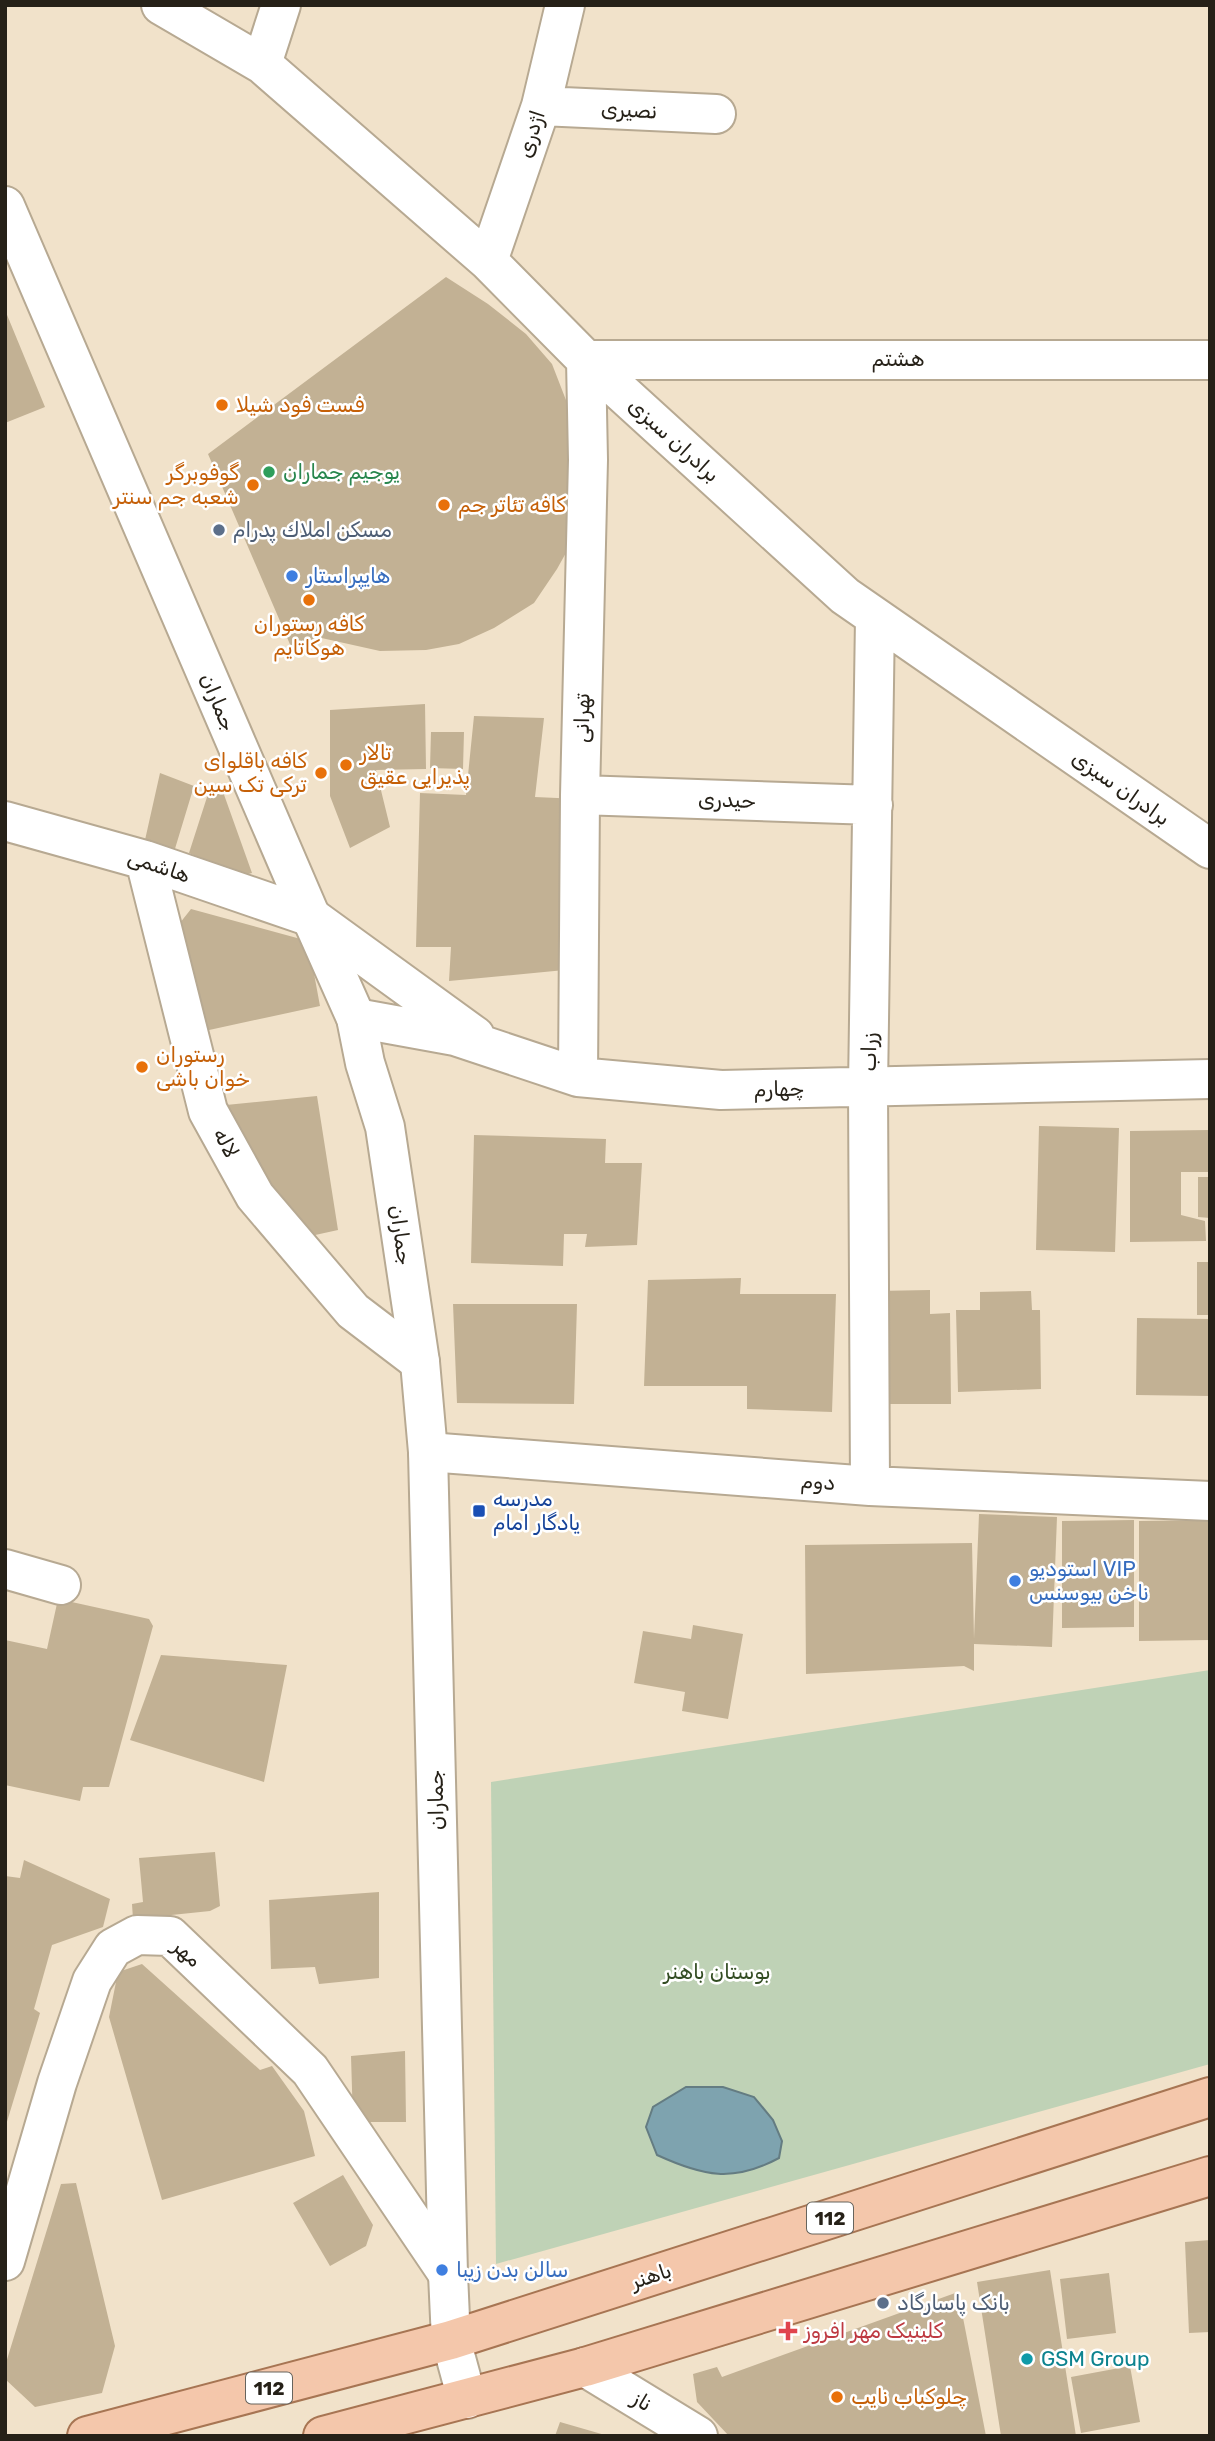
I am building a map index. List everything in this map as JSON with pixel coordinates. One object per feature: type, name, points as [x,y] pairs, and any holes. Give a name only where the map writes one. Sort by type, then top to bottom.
[{"type":"main road","name":"باهنر","points":[[87,2436],[451,2340],[1210,2097]]},
{"type":"main road","points":[[323,2436],[585,2367],[1210,2176]]},
{"type":"street","name":"برادران سبزی","points":[[160,5],[262,64],[488,261],[586,360],[845,596],[1210,849]]},
{"type":"street","points":[[262,64],[281,5]]},
{"type":"street","name":"اژدری","points":[[488,261],[541,106],[565,5]]},
{"type":"street","name":"نصیری","points":[[541,106],[716,114]]},
{"type":"street","name":"جماران","points":[[5,206],[356,1018],[365,1063],[386,1128],[420,1362],[428,1452],[448,2274],[451,2340],[467,2399]]},
{"type":"street","name":"هشتم","points":[[586,360],[1210,360]]},
{"type":"street","name":"تهرانی","points":[[578,1077],[580,795],[589,460],[586,360]]},
{"type":"street","name":"زراب","points":[[870,1486],[868,1087],[876,618]]},
{"type":"street","name":"حیدری","points":[[580,795],[873,804]]},
{"type":"street","name":"هاشمی","points":[[5,821],[145,860],[311,917]]},
{"type":"street","name":"لاله","points":[[145,860],[208,1111],[255,1196],[353,1311],[420,1362]]},
{"type":"street","points":[[311,917],[493,1049]]},
{"type":"street","name":"چهارم","points":[[356,1018],[455,1037],[578,1077],[721,1090],[1210,1079]]},
{"type":"street","name":"دوم","points":[[428,1452],[870,1486],[1210,1502]]},
{"type":"street","points":[[5,1569],[61,1585]]},
{"type":"street","name":"مهر","points":[[5,2261],[57,2083],[92,1980],[113,1948],[137,1936],[170,1936],[310,2070],[448,2274]]},
{"type":"street","name":"ناز","points":[[585,2367],[698,2436]]},
{"type":"green space","name":"بوستان باهنر","points":[[1210,1670],[1210,2064],[496,2264],[491,1782]]},
{"type":"water","points":[[686,2087],[723,2087],[754,2097],[773,2120],[782,2141],[779,2158],[747,2171],[718,2174],[689,2168],[657,2155],[646,2127],[653,2107]]},
{"type":"building","points":[[446,277],[488,304],[526,334],[552,364],[571,413],[582,524],[534,603],[494,628],[459,644],[426,650],[380,651],[317,637],[292,649],[208,454]]},
{"type":"building","points":[[5,310],[45,407],[5,423]]},
{"type":"building","points":[[425,704],[426,769],[376,770],[390,827],[350,848],[330,796],[330,710]]},
{"type":"building","points":[[474,716],[544,718],[535,797],[579,799],[575,969],[449,981],[451,947],[416,947],[420,793],[466,795]]},
{"type":"building","points":[[431,732],[464,732],[463,769],[430,768]]},
{"type":"building","points":[[160,773],[194,786],[174,852],[145,840]]},
{"type":"building","points":[[222,789],[252,873],[241,876],[189,853],[208,794]]},
{"type":"building","points":[[191,909],[308,941],[320,1006],[200,1032],[176,928]]},
{"type":"building","points":[[317,1096],[338,1230],[306,1237],[277,1205],[226,1105]]},
{"type":"building","points":[[1039,1126],[1119,1128],[1115,1252],[1036,1250]]},
{"type":"building","points":[[1210,1130],[1210,1172],[1181,1172],[1181,1215],[1205,1221],[1206,1241],[1130,1242],[1130,1131]]},
{"type":"building","points":[[474,1135],[606,1139],[605,1163],[642,1163],[637,1245],[585,1247],[587,1234],[564,1234],[563,1266],[471,1263]]},
{"type":"building","points":[[1198,1177],[1210,1177],[1210,1218],[1198,1217]]},
{"type":"building","points":[[1197,1262],[1210,1262],[1210,1315],[1197,1315]]},
{"type":"building","points":[[741,1278],[740,1294],[836,1294],[832,1412],[747,1409],[747,1386],[644,1386],[648,1280]]},
{"type":"building","points":[[930,1290],[930,1314],[950,1313],[951,1404],[877,1404],[876,1291]]},
{"type":"building","points":[[1031,1291],[1032,1310],[1040,1310],[1041,1389],[958,1392],[956,1310],[980,1310],[980,1292]]},
{"type":"building","points":[[453,1304],[577,1304],[574,1404],[457,1403]]},
{"type":"building","points":[[1137,1318],[1210,1319],[1210,1396],[1136,1395]]},
{"type":"building","points":[[979,1514],[1057,1517],[1052,1647],[974,1644],[974,1671],[964,1666],[806,1674],[805,1545],[972,1543],[974,1639]]},
{"type":"building","points":[[1134,1520],[1134,1627],[1062,1628],[1062,1521]]},
{"type":"building","points":[[1210,1520],[1210,1640],[1139,1641],[1139,1521]]},
{"type":"building","points":[[58,1599],[149,1619],[153,1626],[109,1787],[83,1787],[80,1801],[5,1785],[5,1640],[47,1649]]},
{"type":"building","points":[[693,1625],[743,1634],[728,1719],[682,1711],[685,1692],[634,1683],[643,1631],[691,1639]]},
{"type":"building","points":[[161,1655],[287,1665],[264,1782],[130,1740]]},
{"type":"building","points":[[215,1852],[220,1906],[210,1911],[133,1919],[132,1904],[143,1902],[139,1858]]},
{"type":"building","points":[[24,1860],[110,1899],[103,1927],[52,1945],[34,2009],[40,2013],[6,2125],[5,1876],[20,1878]]},
{"type":"building","points":[[379,1892],[379,1978],[319,1984],[315,1967],[271,1969],[269,1900]]},
{"type":"building","points":[[142,1964],[260,2070],[272,2066],[304,2111],[315,2156],[162,2200],[109,2017],[118,1972]]},
{"type":"building","points":[[405,2051],[406,2122],[353,2122],[351,2056]]},
{"type":"building","points":[[343,2175],[373,2225],[366,2246],[330,2266],[293,2203]]},
{"type":"building","points":[[76,2183],[115,2346],[102,2393],[35,2407],[5,2379],[5,2366],[61,2184]]},
{"type":"building","points":[[1210,2240],[1210,2332],[1189,2333],[1185,2242]]},
{"type":"building","name":"GSM Group","points":[[1050,2270],[1076,2436],[1001,2436],[977,2282]]},
{"type":"building","points":[[1109,2273],[1116,2333],[1067,2339],[1060,2279]]},
{"type":"building","points":[[958,2292],[986,2436],[729,2436],[697,2402],[693,2374],[717,2367],[722,2377]]},
{"type":"building","points":[[1130,2366],[1140,2422],[1081,2433],[1071,2377]]},
{"type":"building","points":[[560,2422],[605,2435],[605,2436],[555,2436]]},
{"type":"place","name":"فست فود شیلا","points":[[222,405]]},
{"type":"place","name":"یوجیم جماران","points":[[269,472]]},
{"type":"place","name":"گوفوبرگر شعبه جم سنتر","points":[[253,485]]},
{"type":"place","name":"کافه تئاتر جم","points":[[444,505]]},
{"type":"place","name":"مسكن املاك پدرام","points":[[219,530]]},
{"type":"place","name":"هایپراستار","points":[[292,576]]},
{"type":"place","name":"کافه رستوران هوکاتایم","points":[[309,600]]},
{"type":"place","name":"تالار پذیرایی عقیق","points":[[346,765]]},
{"type":"place","name":"کافه باقلوای ترکی تک سین","points":[[321,773]]},
{"type":"place","name":"رستوران خوان باشی","points":[[142,1067]]},
{"type":"place","name":"مدرسه یادگار امام","points":[[479,1511]]},
{"type":"place","name":"استودیو VIP ناخن بیوسنس","points":[[1015,1581]]},
{"type":"place","name":"سالن بدن زیبا","points":[[442,2270]]},
{"type":"place","name":"بانک پاسارگاد","points":[[883,2303]]},
{"type":"place","name":"کلینیک مهر افروز","points":[[788,2331]]},
{"type":"place","name":"GSM Group","points":[[1027,2359]]},
{"type":"place","name":"چلوکباب نایب","points":[[837,2397]]}]
